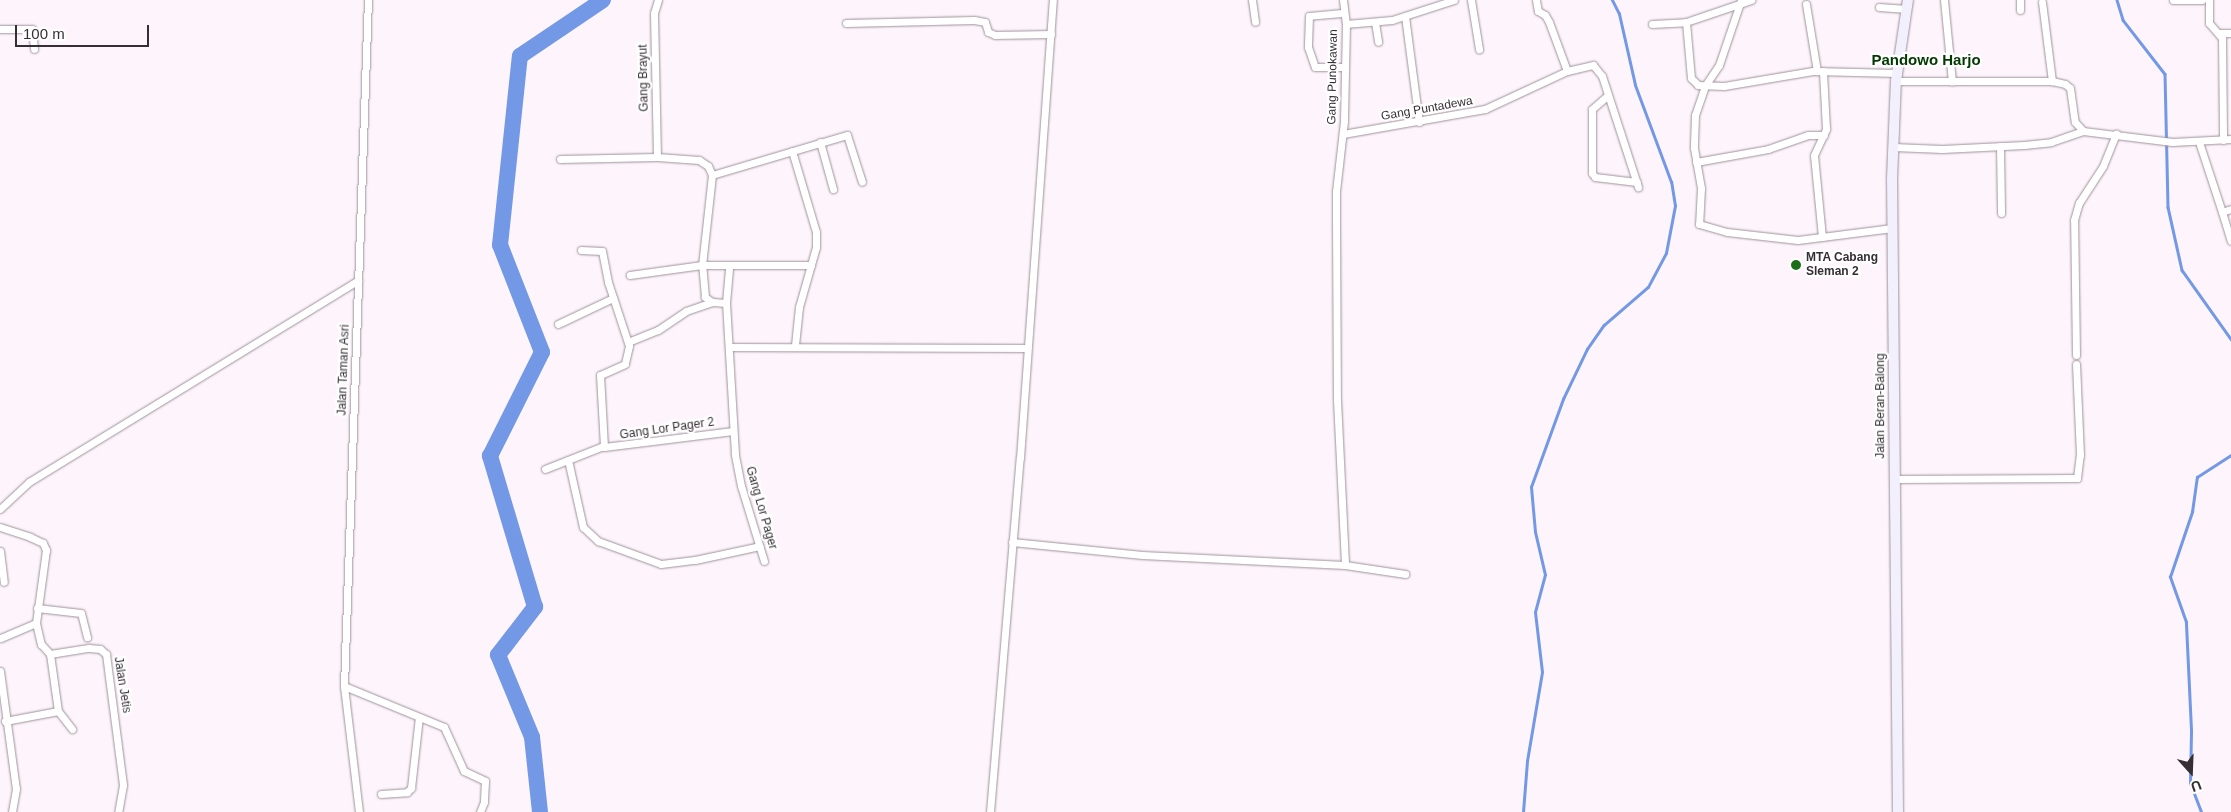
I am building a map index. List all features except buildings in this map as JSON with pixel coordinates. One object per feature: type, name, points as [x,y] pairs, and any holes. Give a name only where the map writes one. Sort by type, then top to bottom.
[{"type":"main road","name":"Jalan Beran-Balong","points":[[1898,812],[1892,228],[1893,147],[1897,77],[1908,4]]},
{"type":"street","name":"Jalan Taman Asri","points":[[359,812],[349,741],[344,686],[368,0]]},
{"type":"street","name":"Gang Brayut","points":[[657,157],[654,13],[658,0]]},
{"type":"street","points":[[990,812],[1053,0]]},
{"type":"street","points":[[1252,0],[1255,22]]},
{"type":"street","name":"Gang Punokawan","points":[[1343,0],[1342,13],[1346,24],[1343,134],[1336,191],[1337,390],[1345,565]]},
{"type":"street","points":[[1346,24],[1375,22],[1405,16],[1454,0]]},
{"type":"street","points":[[1471,0],[1479,50]]},
{"type":"street","points":[[1536,0],[1538,11],[1549,22],[1567,71]]},
{"type":"street","points":[[1652,24],[1686,22],[1740,2],[1751,0]]},
{"type":"street","points":[[1944,0],[1952,82]]},
{"type":"street","points":[[2020,0],[2020,10]]},
{"type":"street","points":[[2173,0],[2202,0]]},
{"type":"street","points":[[1893,147],[1942,149],[2051,142],[2083,131],[2199,142],[2227,140],[2222,38],[2209,23],[2209,0]]},
{"type":"street","points":[[1740,2],[1719,65],[1705,86],[1695,115],[1696,162],[1701,188],[1698,219],[1703,227],[1782,240],[1892,228]]},
{"type":"street","points":[[2042,2],[2052,81]]},
{"type":"street","points":[[1806,4],[1820,71],[1824,135],[1814,155],[1822,237]]},
{"type":"street","points":[[1879,7],[1908,4]]},
{"type":"street","points":[[1342,13],[1309,16],[1308,47],[1315,67],[1345,67]]},
{"type":"street","points":[[1405,16],[1419,122]]},
{"type":"street","points":[[846,23],[974,20],[985,22],[988,32],[995,35],[1051,34]]},
{"type":"street","points":[[1375,22],[1378,42]]},
{"type":"street","points":[[1686,22],[1691,78],[1694,83],[1705,86],[1820,71],[1952,82],[2052,81],[2065,84],[2070,88],[2075,122],[2083,131]]},
{"type":"street","points":[[0,29],[32,29],[34,49]]},
{"type":"street","points":[[2219,33],[2231,34]]},
{"type":"street","name":"Gang Puntadewa","points":[[1343,134],[1485,109],[1567,71],[1585,65],[1597,67],[1607,96]]},
{"type":"street","points":[[1607,96],[1638,185],[1592,173],[1592,109],[1607,96]]},
{"type":"street","points":[[2076,355],[2074,220],[2079,203],[2103,166],[2116,134]]},
{"type":"street","points":[[1696,162],[1768,149],[1808,136],[1824,135]]},
{"type":"street","points":[[712,175],[820,142],[849,136],[862,182]]},
{"type":"street","points":[[820,142],[833,189]]},
{"type":"street","points":[[2199,142],[2231,241]]},
{"type":"street","points":[[2000,146],[2001,213]]},
{"type":"street","points":[[792,151],[815,220],[816,247],[799,307],[795,346]]},
{"type":"street","points":[[560,159],[657,157],[704,161],[712,175],[702,265],[704,293],[712,302]]},
{"type":"street","points":[[2222,212],[2231,209]]},
{"type":"street","points":[[581,250],[602,251],[613,298],[628,342],[658,330],[686,311],[712,302],[726,303]]},
{"type":"street","points":[[630,275],[702,265],[729,268],[811,265]]},
{"type":"street","name":"Gang Lor Pager","points":[[729,268],[726,303],[733,431],[740,486],[764,561]]},
{"type":"street","points":[[0,509],[29,482],[358,280]]},
{"type":"street","points":[[558,324],[613,298]]},
{"type":"street","name":"Gang Lor Pager 2","points":[[628,342],[629,355],[625,364],[600,375],[602,446],[606,448],[640,445],[733,431]]},
{"type":"street","points":[[729,347],[1026,348]]},
{"type":"street","points":[[1894,479],[2077,478],[2080,455],[2076,364]]},
{"type":"street","points":[[545,469],[602,446]]},
{"type":"street","points":[[568,460],[583,527],[598,540],[661,564],[695,560],[760,546]]},
{"type":"street","points":[[0,527],[30,537],[45,547],[36,623],[42,644],[50,654],[58,711],[72,729]]},
{"type":"street","points":[[1012,542],[1142,555],[1345,565],[1405,574]]},
{"type":"street","points":[[0,551],[4,582]]},
{"type":"street","points":[[37,608],[81,613],[87,637]]},
{"type":"street","points":[[0,638],[36,623]]},
{"type":"street","name":"Jalan Jetis","points":[[50,654],[89,648],[100,649],[106,654],[115,703],[123,785],[118,812]]},
{"type":"street","points":[[0,671],[5,721],[16,789],[12,812]]},
{"type":"street","points":[[344,686],[444,727],[464,771],[485,782],[484,802],[480,812]]},
{"type":"street","points":[[5,721],[58,711]]},
{"type":"street","points":[[381,794],[407,792],[411,788],[419,717]]},
{"type":"waterway","points":[[540,812],[532,737],[498,655],[535,607],[490,456],[542,352],[500,245],[520,56],[603,0]]},
{"type":"waterway","points":[[1523,812],[1527,761],[1542,672],[1535,612],[1545,575],[1535,532],[1531,487],[1563,399],[1587,349],[1604,325],[1648,287],[1666,253],[1675,206],[1671,182],[1635,85],[1619,14],[1612,0]]},
{"type":"waterway","points":[[2117,0],[2123,20],[2165,74],[2168,207],[2182,270],[2231,339]]},
{"type":"waterway","points":[[2201,812],[2190,784],[2191,730],[2186,622],[2170,577],[2192,512],[2197,477],[2231,455]]},
{"type":"place","name":"MTA Cabang Sleman 2","points":[[1796,265]]},
{"type":"district","name":"Pandowo Harjo","points":[[1926,60]]}]
